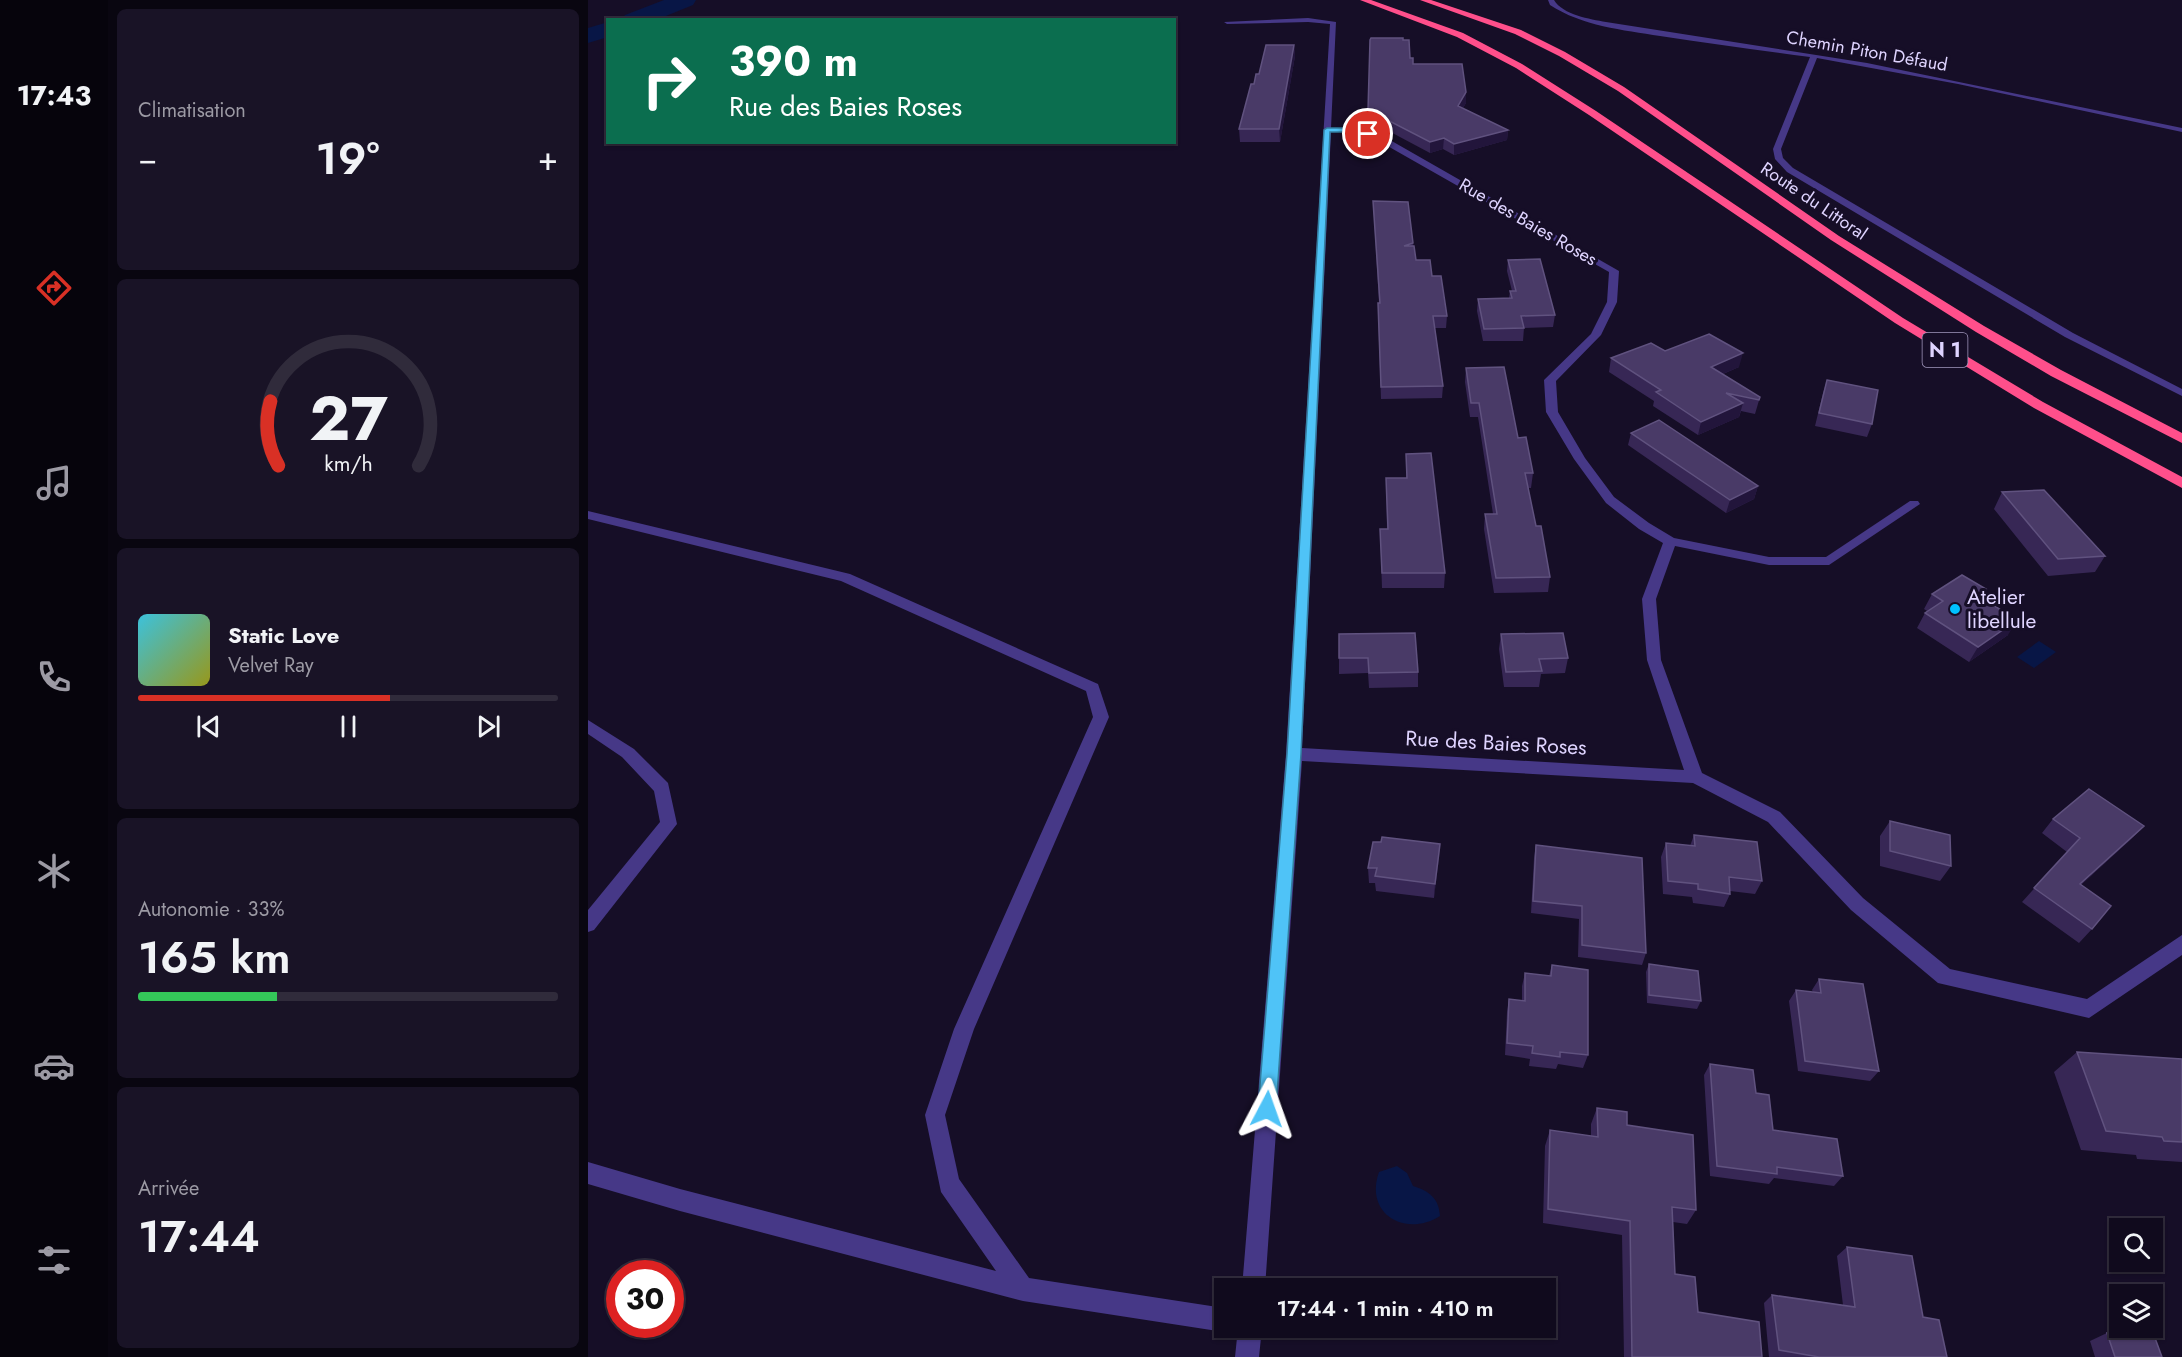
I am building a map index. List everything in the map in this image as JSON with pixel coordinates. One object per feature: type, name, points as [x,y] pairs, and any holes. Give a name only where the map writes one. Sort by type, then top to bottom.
[{"type":"highway","name":"N 1","points":[[1364,0],[1460,35],[1519,66],[1862,297],[1953,355],[2128,456],[2182,483]]},
{"type":"highway","name":"Route du Littoral","points":[[1424,0],[1518,32],[1562,54],[1621,89],[1835,238],[1942,306],[2056,373],[2182,439]]},
{"type":"street","name":"Chemin Piton Défaud","points":[[1551,0],[1552,4],[1559,9],[1597,22],[1654,33],[1814,56],[2029,96],[2182,130]]},
{"type":"street","points":[[1227,22],[1308,20],[1333,22],[1294,754],[1254,1278]]},
{"type":"street","points":[[1814,56],[1777,149],[1779,159],[1790,170],[2069,335],[2182,393]]},
{"type":"street","name":"Rue des Baies Roses","points":[[1327,130],[1355,130],[1380,138],[1614,271],[1612,302],[1596,335],[1550,380],[1552,412],[1580,459],[1610,500],[1644,526],[1670,541],[1769,561],[1828,561],[1914,504]]},
{"type":"street","points":[[588,515],[844,577],[1093,688],[1101,717],[964,1029],[935,1115],[949,1184],[1023,1289]]},
{"type":"street","points":[[1670,541],[1648,599],[1654,660],[1695,777]]},
{"type":"street","points":[[588,726],[628,753],[662,788],[669,824],[588,924]]},
{"type":"street","name":"Rue des Baies Roses","points":[[1294,754],[1695,777],[1774,817],[1857,904],[1945,977],[2089,1009],[2182,943]]},
{"type":"street","points":[[588,1173],[680,1200],[1023,1289],[1214,1318]]},
{"type":"street","points":[[1247,1357],[1249,1338]]},
{"type":"shaded area","points":[[2039,641],[2056,652],[2034,668],[2017,657]]},
{"type":"shaded area","points":[[1397,1166],[1407,1173],[1413,1186],[1432,1196],[1438,1204],[1440,1216],[1427,1222],[1401,1223],[1382,1210],[1377,1200],[1376,1187],[1379,1172]]},
{"type":"building","points":[[1371,38],[1409,40],[1410,58],[1413,58],[1413,64],[1462,64],[1466,92],[1458,106],[1508,130],[1454,144],[1444,138],[1430,142],[1368,110]]},
{"type":"building","points":[[1266,45],[1294,45],[1279,129],[1239,129],[1251,84],[1254,84],[1256,74],[1259,74]]},
{"type":"building","points":[[1373,201],[1408,202],[1413,243],[1404,246],[1414,246],[1416,260],[1430,260],[1432,276],[1441,276],[1447,316],[1433,316],[1443,386],[1381,387],[1378,303],[1380,303]]},
{"type":"building","points":[[1540,259],[1555,315],[1521,316],[1524,328],[1484,329],[1478,299],[1512,298],[1510,291],[1516,291],[1508,260]]},
{"type":"building","points":[[1709,334],[1743,353],[1711,367],[1760,397],[1759,400],[1726,393],[1743,403],[1701,422],[1656,392],[1661,390],[1611,358],[1651,343],[1665,351]]},
{"type":"building","points":[[1504,367],[1518,438],[1526,437],[1533,473],[1525,473],[1536,526],[1541,526],[1550,577],[1496,578],[1485,514],[1497,514],[1479,403],[1471,403],[1466,368]]},
{"type":"building","points":[[1827,380],[1878,390],[1872,424],[1819,413]]},
{"type":"building","points":[[1659,420],[1758,486],[1730,500],[1631,433]]},
{"type":"building","points":[[1431,453],[1445,573],[1382,573],[1380,529],[1388,529],[1386,478],[1407,478],[1406,454]]},
{"type":"building","points":[[2044,490],[2105,556],[2058,559],[2002,492]]},
{"type":"building","points":[[1962,575],[1986,589],[1977,595],[2017,620],[1978,647],[1925,613],[1943,601],[1932,594]]},
{"type":"building","points":[[1415,633],[1418,672],[1369,673],[1368,658],[1339,658],[1339,634]]},
{"type":"building","points":[[1563,633],[1568,658],[1539,659],[1542,671],[1506,672],[1501,634]]},
{"type":"building","points":[[2089,789],[2144,826],[2080,884],[2111,906],[2092,929],[2034,888],[2080,838],[2053,819]]},
{"type":"building","points":[[1890,821],[1950,835],[1951,866],[1890,851]]},
{"type":"building","points":[[1694,835],[1757,842],[1762,881],[1729,877],[1730,894],[1698,889],[1698,884],[1668,881],[1666,843],[1695,846]]},
{"type":"building","points":[[1382,837],[1440,844],[1435,884],[1375,876],[1377,868],[1368,868],[1373,842],[1381,842]]},
{"type":"building","points":[[1536,845],[1642,858],[1646,953],[1582,945],[1582,906],[1533,901]]},
{"type":"building","points":[[1649,964],[1698,971],[1701,1001],[1649,995]]},
{"type":"building","points":[[1552,965],[1588,970],[1588,1055],[1560,1052],[1560,1057],[1532,1053],[1533,1046],[1507,1043],[1509,999],[1525,1001],[1525,973],[1551,976]]},
{"type":"building","points":[[1819,979],[1863,984],[1879,1071],[1805,1061],[1796,990],[1821,993]]},
{"type":"building","points":[[2077,1052],[2182,1059],[2182,1142],[2164,1141],[2162,1137],[2106,1131]]},
{"type":"building","points":[[1710,1064],[1753,1070],[1756,1093],[1769,1095],[1773,1130],[1837,1139],[1843,1176],[1777,1167],[1777,1174],[1717,1166]]},
{"type":"building","points":[[1597,1108],[1627,1112],[1627,1125],[1693,1135],[1696,1210],[1672,1207],[1675,1274],[1695,1277],[1698,1312],[1759,1322],[1762,1357],[1632,1357],[1630,1221],[1548,1209],[1550,1130],[1598,1137]]},
{"type":"building","points":[[1847,1247],[1912,1256],[1923,1317],[1939,1320],[1947,1357],[1819,1357],[1779,1350],[1772,1295],[1855,1307]]},
{"type":"building","points":[[2107,1333],[2109,1338],[2155,1338],[2162,1357],[2115,1357]]},
{"type":"waterway","points":[[638,18],[685,0]]},
{"type":"waterway","points":[[588,36],[606,30]]},
{"type":"place","name":"Atelier libellule","points":[[1955,609]]},
{"type":"route","points":[[1267,1109],[1294,754],[1327,130],[1355,130],[1368,134]]}]
